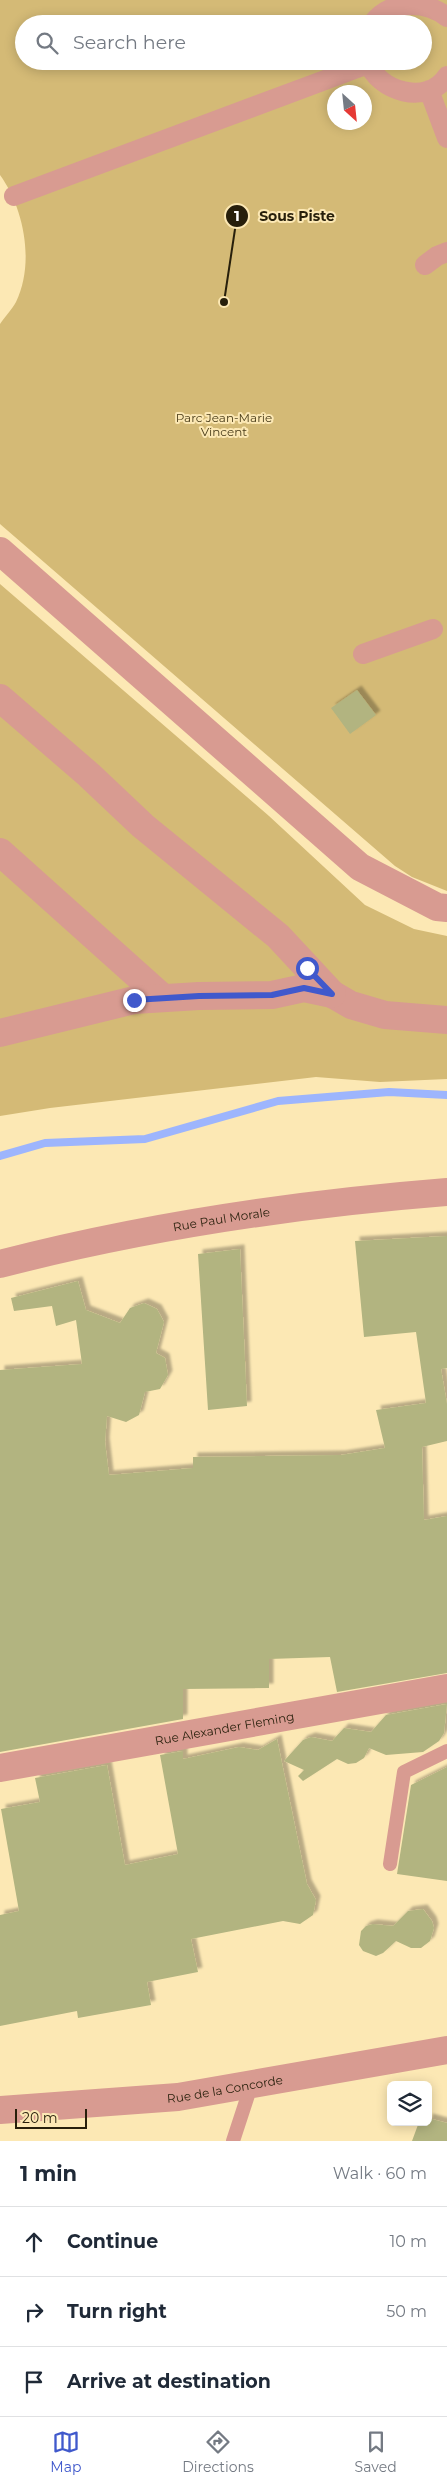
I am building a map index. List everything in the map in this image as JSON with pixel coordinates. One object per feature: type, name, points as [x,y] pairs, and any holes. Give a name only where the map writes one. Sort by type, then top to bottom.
[{"type":"street","points":[[378,15],[395,3],[412,0],[430,4],[447,17]]},
{"type":"street","points":[[14,196],[349,70]]},
{"type":"street","points":[[373,70],[383,84],[405,93],[429,90],[447,76]]},
{"type":"street","points":[[429,90],[447,138]]},
{"type":"street","points":[[425,264],[436,256],[447,252]]},
{"type":"street","points":[[0,551],[360,867],[437,907],[447,908]]},
{"type":"street","points":[[363,654],[433,629]]},
{"type":"street","points":[[0,698],[89,775],[143,826],[278,936],[332,994],[351,1005],[385,1015],[447,1020]]},
{"type":"street","points":[[0,852],[164,998]]},
{"type":"street","points":[[6,1025],[134,1000],[272,995],[304,988],[332,994]]},
{"type":"street","name":"Rue Paul Morale","points":[[0,1264],[78,1244],[237,1215],[354,1200],[447,1192]]},
{"type":"street","name":"Rue Alexander Fleming","points":[[0,1768],[447,1688]]},
{"type":"street","name":"Rue de la Concorde","points":[[0,2110],[178,2097],[447,2050]]},
{"type":"lane","points":[[390,1864],[404,1772],[447,1751]]},
{"type":"lane","points":[[232,2141],[252,2084]]},
{"type":"green space","name":"Parc Jean-Marie Vincent","points":[[0,0],[447,0],[447,891],[412,877],[395,866],[0,524],[0,324],[16,302],[22,287],[26,253],[21,219],[0,175]]},
{"type":"green space","points":[[0,584],[269,816],[365,905],[414,929],[447,936],[447,1079],[380,1082],[316,1077],[50,1108],[0,1116]]},
{"type":"building","points":[[357,690],[376,715],[350,734],[331,708]]},
{"type":"building","points":[[447,1236],[447,1368],[441,1369],[447,1404],[447,1441],[422,1447],[424,1520],[447,1516],[447,1673],[337,1692],[330,1657],[269,1659],[269,1688],[183,1689],[183,1719],[0,1752],[0,1370],[82,1364],[76,1320],[56,1326],[52,1306],[14,1311],[11,1298],[78,1281],[86,1310],[120,1323],[130,1308],[144,1303],[157,1309],[164,1322],[156,1353],[165,1358],[168,1375],[160,1389],[145,1392],[139,1415],[126,1422],[107,1416],[105,1442],[109,1475],[193,1468],[193,1457],[341,1455],[385,1448],[376,1410],[426,1403],[416,1332],[364,1337],[355,1241]]},
{"type":"building","points":[[240,1249],[247,1406],[208,1410],[198,1254]]},
{"type":"building","points":[[447,1704],[444,1733],[439,1741],[423,1752],[386,1755],[369,1748],[364,1758],[356,1763],[348,1764],[337,1759],[303,1781],[298,1776],[304,1770],[284,1761],[303,1740],[311,1737],[332,1741],[344,1728],[371,1732],[386,1715]]},
{"type":"building","points":[[277,1739],[307,1884],[316,1900],[313,1915],[300,1924],[283,1921],[191,1939],[198,1972],[147,1982],[151,2005],[78,2018],[77,2011],[0,2026],[0,1915],[19,1911],[1,1809],[40,1802],[35,1778],[107,1765],[125,1865],[178,1854],[160,1755],[183,1751],[183,1759],[239,1747],[258,1750]]},
{"type":"building","points":[[447,1767],[447,1881],[397,1874],[411,1785]]},
{"type":"building","points":[[423,1909],[432,1921],[434,1928],[430,1941],[421,1948],[411,1948],[396,1941],[383,1953],[376,1956],[363,1951],[359,1945],[361,1931],[366,1926],[373,1924],[393,1926],[408,1911]]},
{"type":"building","points":[[432,2119],[447,2123],[447,2141],[412,2141],[418,2126],[432,2126]]},
{"type":"waterway","points":[[0,1156],[45,1143],[145,1139],[278,1101],[389,1092],[447,1095]]},
{"type":"place","name":"Sous Piste","points":[[224,302]]},
{"type":"route","points":[[134,1000],[199,996],[272,995],[304,988],[332,994],[307,968]]}]
